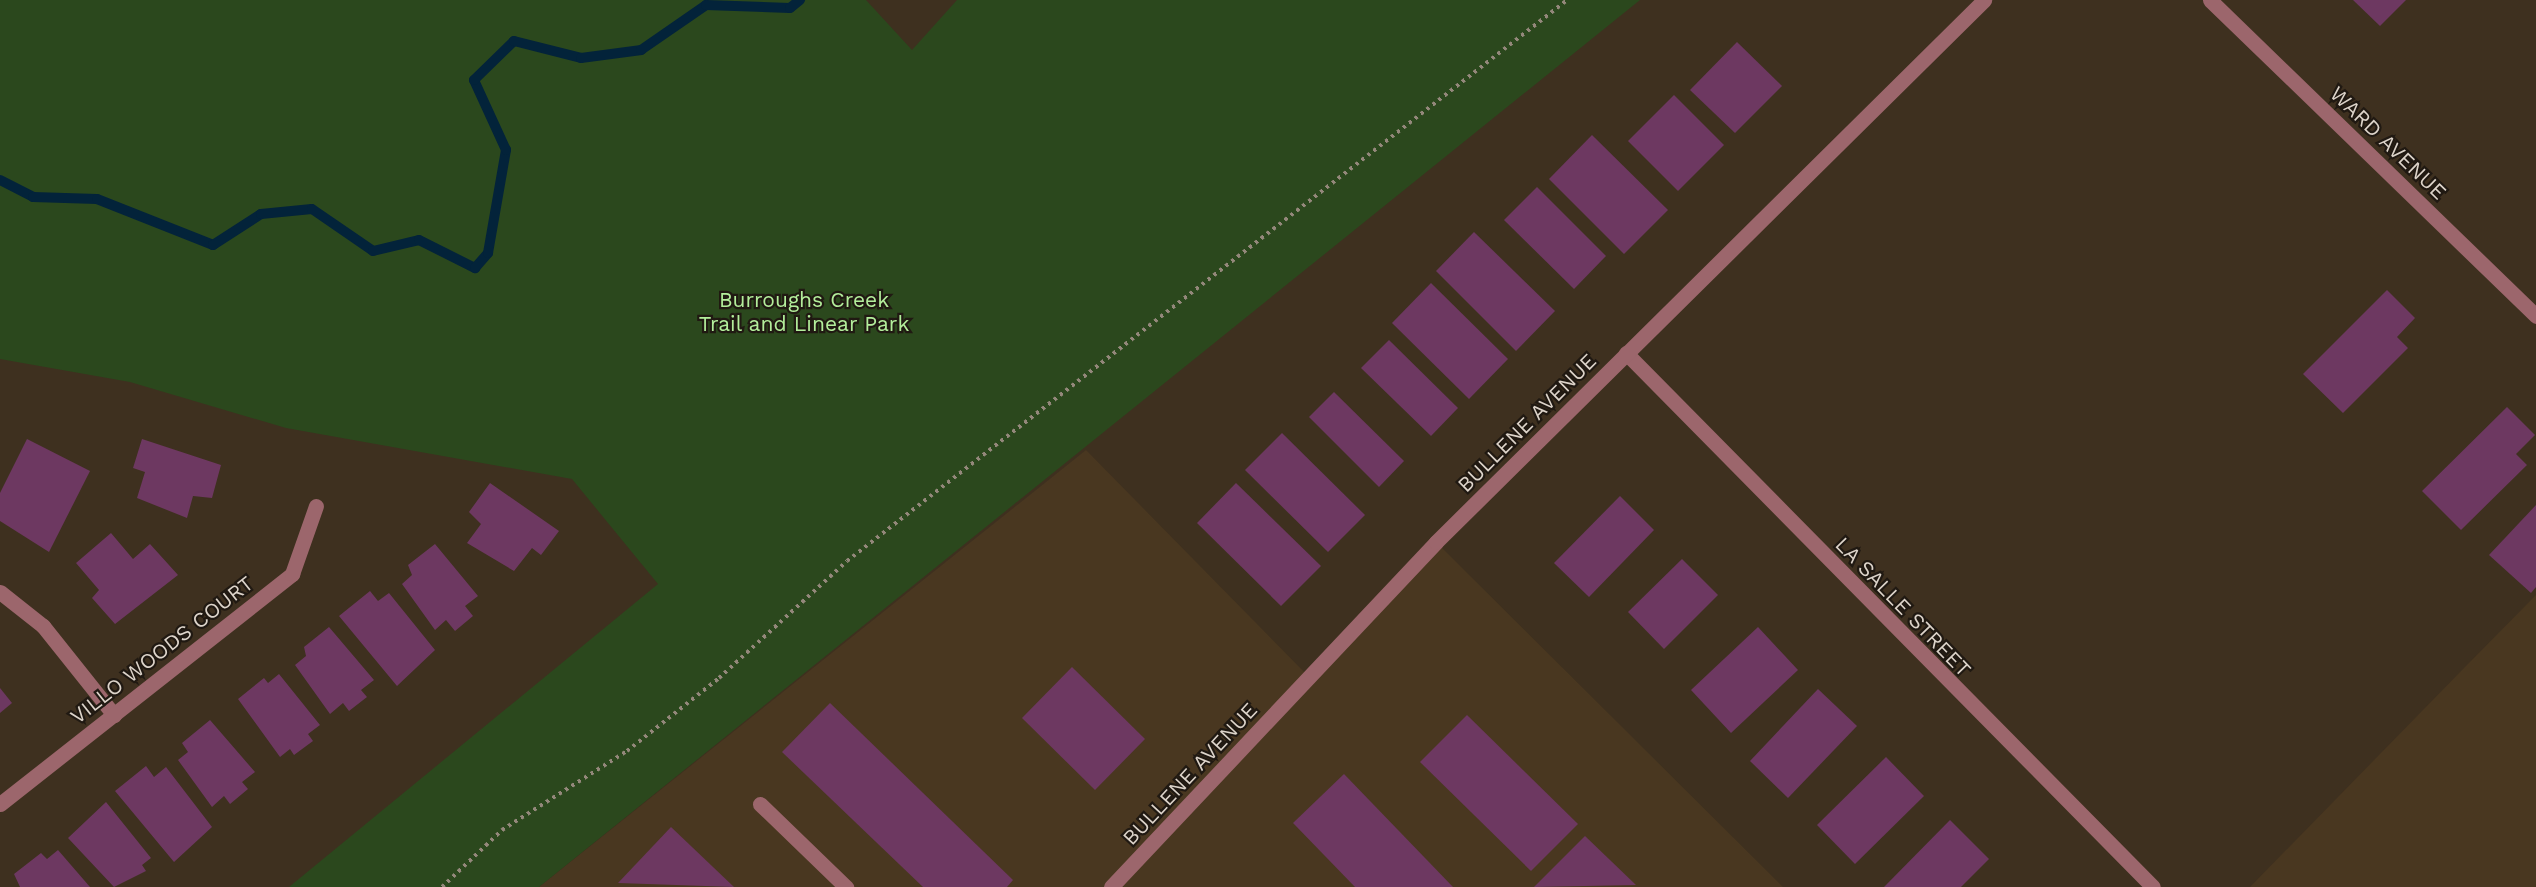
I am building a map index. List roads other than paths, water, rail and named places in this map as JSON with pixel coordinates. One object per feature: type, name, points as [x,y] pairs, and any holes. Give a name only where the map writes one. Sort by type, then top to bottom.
[{"type":"street","name":"BULLENE AVENUE","points":[[1111,887],[1436,542],[1984,0]]},
{"type":"street","name":"WARD AVENUE","points":[[2210,0],[2536,316]]},
{"type":"street","name":"LA SALLE STREET","points":[[1626,353],[2153,887]]},
{"type":"street","name":"VILLO WOODS COURT","points":[[0,804],[292,574],[316,506]]},
{"type":"street","points":[[0,592],[43,626],[114,714]]},
{"type":"street","points":[[760,804],[846,887]]},
{"type":"waterway","points":[[0,180],[33,197],[97,199],[213,245],[261,214],[312,209],[373,251],[419,240],[475,268],[488,253],[506,150],[474,80],[514,41],[581,58],[641,50],[706,5],[790,8],[800,0]]},
{"type":"park label","name":"Burroughs Creek Trail and Linear Park","points":[[804,312]]}]
